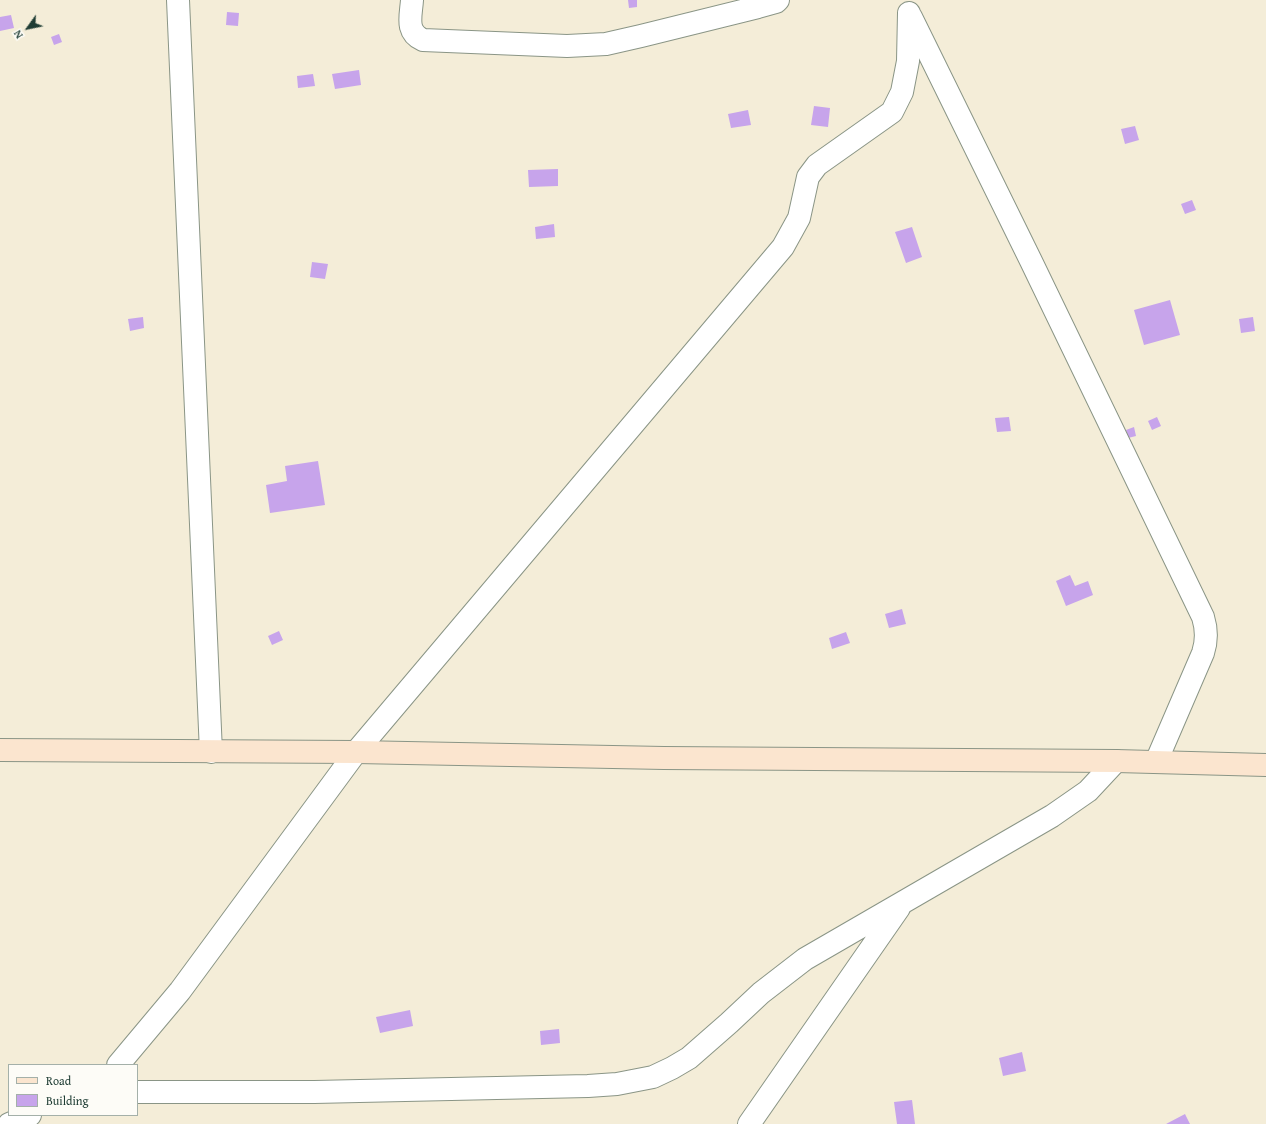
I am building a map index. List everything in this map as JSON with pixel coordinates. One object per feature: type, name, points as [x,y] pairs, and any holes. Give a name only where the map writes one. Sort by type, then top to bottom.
[{"type":"street","points":[[178,0],[211,752]]},
{"type":"street","points":[[412,0],[411,30],[415,35],[423,40],[567,46],[606,44],[758,7],[776,2],[778,0]]},
{"type":"street","points":[[119,1064],[180,991],[356,752],[783,247],[799,218],[808,178],[817,165],[892,112],[902,92],[908,61],[905,6]]},
{"type":"street","points":[[905,6],[1035,268],[1203,617],[1206,645],[1156,762]]},
{"type":"street","points":[[0,750],[356,752],[664,758],[1116,761],[1266,765]]},
{"type":"street","points":[[138,1092],[314,1092],[556,1087],[617,1084],[653,1077],[689,1058],[729,1023],[761,992],[805,959],[1052,816],[1088,791],[1116,761]]},
{"type":"street","points":[[749,1124],[902,904]]},
{"type":"street","points":[[9,1124],[28,1116]]},
{"type":"building","points":[[628,0],[637,0],[637,7],[629,8]]},
{"type":"building","points":[[227,12],[239,13],[238,26],[226,25]]},
{"type":"building","points":[[11,15],[14,28],[0,31],[0,17]]},
{"type":"building","points":[[59,34],[62,42],[54,45],[51,37]]},
{"type":"building","points":[[359,70],[361,85],[335,89],[332,74]]},
{"type":"building","points":[[313,74],[315,86],[298,88],[297,76]]},
{"type":"building","points":[[814,106],[830,108],[828,127],[811,125]]},
{"type":"building","points":[[748,110],[751,125],[731,128],[728,114]]},
{"type":"building","points":[[1135,126],[1139,140],[1125,144],[1121,129]]},
{"type":"building","points":[[558,169],[558,186],[529,187],[528,170]]},
{"type":"building","points":[[1192,200],[1196,210],[1185,214],[1181,204]]},
{"type":"building","points":[[554,224],[555,237],[536,239],[535,227]]},
{"type":"building","points":[[912,227],[922,257],[906,263],[895,232]]},
{"type":"building","points":[[312,262],[328,264],[325,279],[310,277]]},
{"type":"building","points":[[1170,300],[1180,335],[1144,345],[1134,310]]},
{"type":"building","points":[[143,317],[144,328],[130,331],[128,319]]},
{"type":"building","points":[[1253,317],[1255,331],[1241,333],[1239,319]]},
{"type":"building","points":[[1009,417],[1011,431],[997,432],[995,418]]},
{"type":"building","points":[[1157,417],[1161,426],[1152,430],[1148,421]]},
{"type":"building","points":[[1134,427],[1136,436],[1128,438],[1126,430]]},
{"type":"building","points":[[318,461],[325,505],[270,513],[266,485],[287,481],[285,466]]},
{"type":"building","points":[[1070,575],[1075,586],[1088,581],[1093,595],[1066,606],[1056,581]]},
{"type":"building","points":[[902,609],[906,624],[889,628],[885,614]]},
{"type":"building","points":[[279,631],[283,640],[272,645],[268,636]]},
{"type":"building","points":[[846,632],[850,643],[832,649],[829,638]]},
{"type":"building","points":[[410,1010],[413,1026],[380,1033],[376,1017]]},
{"type":"building","points":[[559,1029],[560,1043],[541,1045],[540,1031]]},
{"type":"building","points":[[1022,1052],[1026,1071],[1003,1076],[999,1058]]},
{"type":"building","points":[[912,1100],[915,1124],[897,1124],[894,1102]]},
{"type":"building","points":[[1185,1114],[1190,1124],[1166,1124]]}]
